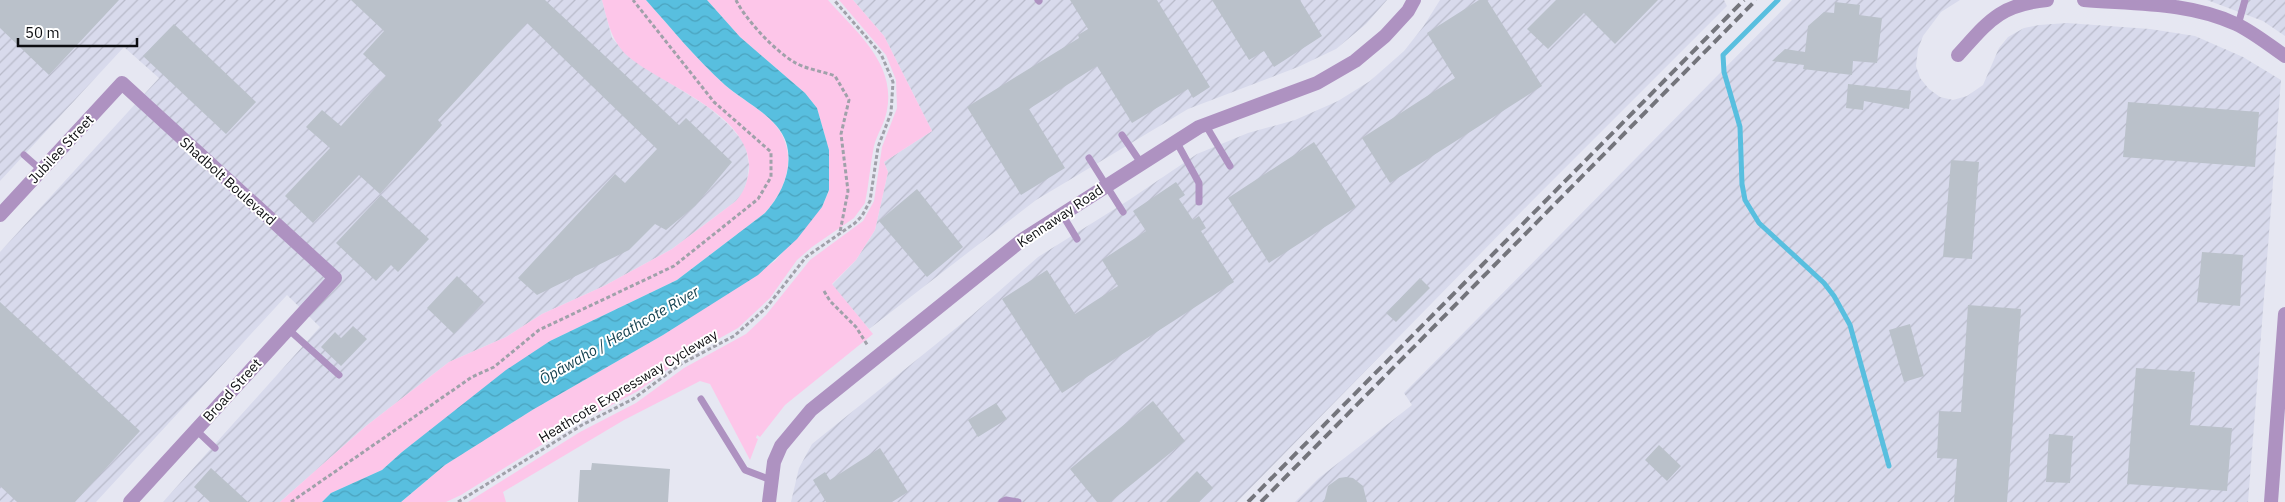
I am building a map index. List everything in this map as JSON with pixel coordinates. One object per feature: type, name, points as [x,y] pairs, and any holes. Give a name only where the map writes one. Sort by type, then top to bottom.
[{"type":"street","name":"Kennaway Road","points":[[769,502],[771,480],[778,454],[791,432],[811,410],[877,359],[1022,240],[1205,124],[1317,83],[1340,70],[1386,36],[1408,11],[1414,0]]},
{"type":"street","points":[[1958,54],[1992,19],[2003,11],[2022,3],[2047,0]]},
{"type":"street","points":[[2084,0],[2186,8],[2206,13],[2238,25],[2285,56]]},
{"type":"street","name":"Jubilee Street","points":[[0,215],[122,83]]},
{"type":"street","name":"Shadbolt Boulevard","points":[[122,83],[335,278]]},
{"type":"street","name":"Broad Street","points":[[130,502],[335,278]]},
{"type":"street","points":[[2271,502],[2282,392],[2285,314]]},
{"type":"lane","points":[[2238,25],[2245,0]]},
{"type":"lane","points":[[1205,124],[1230,166]]},
{"type":"lane","points":[[1122,135],[1141,163]]},
{"type":"lane","points":[[1176,141],[1199,183],[1199,202]]},
{"type":"lane","points":[[24,154],[42,170]]},
{"type":"lane","points":[[1089,158],[1123,212]]},
{"type":"lane","points":[[1062,214],[1077,239]]},
{"type":"lane","points":[[288,329],[339,375]]},
{"type":"lane","points":[[701,399],[745,470],[771,480]]},
{"type":"lane","points":[[196,430],[215,448]]},
{"type":"lane","points":[[1002,502],[1006,500],[1018,502]]},
{"type":"path","points":[[291,502],[472,377],[494,367],[539,330],[674,266],[758,199],[771,177],[771,152],[714,102],[633,0]]},
{"type":"path","points":[[736,0],[741,11],[766,38],[794,62],[835,76],[849,100],[842,134],[848,191],[840,233]]},
{"type":"path","name":"Heathcote Expressway Cycleway","points":[[458,502],[582,425],[633,399],[681,364],[734,336],[766,308],[806,257],[862,216],[870,201],[877,153],[891,113],[894,93],[890,71],[881,54],[834,0]]},
{"type":"path","points":[[824,290],[830,301],[856,326],[877,359]]},
{"type":"shaded area","points":[[0,0],[602,0],[612,38],[629,57],[708,107],[729,125],[745,144],[749,165],[747,181],[743,193],[736,201],[672,249],[604,286],[542,314],[506,337],[449,362],[366,426],[280,502],[163,502],[320,327],[287,295],[96,502],[0,502],[0,252],[159,78],[124,47],[0,181]]},
{"type":"shaded area","points":[[602,0],[646,0],[714,75],[768,117],[781,133],[785,142],[788,161],[785,180],[777,198],[765,213],[677,280],[550,341],[402,452],[382,470],[331,493],[322,502],[280,502],[366,426],[449,362],[506,337],[542,314],[604,286],[672,249],[736,201],[741,194],[749,171],[747,151],[737,134],[722,118],[704,104],[629,57],[614,38],[608,24]]},
{"type":"shaded area","points":[[707,0],[828,0],[861,36],[880,63],[886,77],[888,93],[886,115],[874,146],[865,203],[854,218],[812,247],[797,260],[770,298],[738,328],[679,361],[638,391],[572,426],[461,495],[446,502],[401,502],[445,465],[534,409],[663,335],[775,261],[822,207],[829,191],[829,150],[817,108],[805,93],[740,37]]},
{"type":"shaded area","points":[[839,0],[853,0],[884,36],[932,131],[884,162],[888,172],[875,230],[856,260],[832,284],[873,334],[785,405],[760,437],[757,435],[756,438],[758,439],[750,460],[710,384],[700,381],[624,420],[503,492],[506,502],[468,502],[580,432],[636,403],[684,368],[746,334],[766,315],[810,260],[863,221],[874,201],[882,147],[897,108],[896,80],[886,55]]},
{"type":"shaded area","points":[[853,0],[1387,0],[1366,24],[1336,49],[1298,67],[1188,109],[1036,200],[869,329],[832,285],[856,260],[875,230],[888,172],[884,162],[932,131],[884,36]]},
{"type":"shaded area","points":[[1440,0],[1724,0],[1727,6],[1532,201],[1237,502],[791,502],[799,468],[812,444],[971,316],[1038,257],[1129,200],[1197,154],[1248,133],[1295,120],[1338,101],[1370,81],[1404,51],[1423,27]]},
{"type":"shaded area","points":[[1792,0],[1960,0],[1941,12],[1923,36],[1918,49],[1916,66],[1920,78],[1929,89],[1940,97],[1953,100],[1967,96],[1983,85],[1999,48],[2008,37],[2024,28],[2067,23],[2150,29],[2195,36],[2243,57],[2281,80],[2248,502],[1295,502],[1319,478],[1412,405],[1404,393]]},
{"type":"shaded area","points":[[2207,0],[2285,0],[2285,36],[2263,21]]},
{"type":"water","name":"Ōpāwaho / Heathcote River","points":[[646,0],[707,0],[740,37],[805,93],[817,108],[829,150],[829,190],[822,207],[797,239],[758,275],[663,335],[534,409],[445,465],[401,502],[322,502],[331,493],[382,470],[506,370],[550,341],[677,280],[765,213],[777,198],[785,180],[788,161],[786,142],[782,133],[768,117],[714,75]]},
{"type":"building","points":[[0,0],[119,0],[49,75],[0,28]]},
{"type":"building","points":[[351,0],[545,0],[679,125],[686,118],[732,162],[695,206],[666,230],[655,224],[629,250],[537,295],[518,278],[615,174],[625,183],[657,149],[527,23],[438,120],[442,125],[380,194],[359,175],[313,223],[285,196],[330,148],[306,127],[322,110],[341,126],[386,76],[363,54],[384,31]]},
{"type":"building","points":[[1070,0],[1157,0],[1210,87],[1193,98],[1188,89],[1132,123],[1097,66],[1029,109],[1065,168],[1021,195],[967,107],[1079,38],[1078,35],[1088,29]]},
{"type":"building","points":[[1212,0],[1300,0],[1322,36],[1274,67],[1264,51],[1249,60]]},
{"type":"building","points":[[1479,0],[1487,0],[1542,86],[1390,183],[1362,138],[1455,78],[1427,33]]},
{"type":"building","points":[[1556,0],[1658,0],[1615,44],[1584,13],[1548,49],[1527,29]]},
{"type":"building","points":[[1835,2],[1860,5],[1859,15],[1882,18],[1877,63],[1853,61],[1852,75],[1803,69],[1804,65],[1772,61],[1785,49],[1805,52],[1808,26],[1824,12],[1834,13]]},
{"type":"building","points":[[174,24],[256,102],[226,134],[143,56]]},
{"type":"building","points":[[1848,84],[1911,91],[1909,109],[1864,101],[1863,110],[1846,108]]},
{"type":"building","points":[[2128,102],[2259,112],[2255,167],[2123,157]]},
{"type":"building","points":[[1314,142],[1356,207],[1269,263],[1228,198]]},
{"type":"building","points":[[1951,160],[1979,162],[1972,259],[1943,257]]},
{"type":"building","points":[[1176,182],[1185,195],[1179,199],[1193,220],[1199,216],[1206,228],[1201,231],[1234,282],[1062,393],[1002,299],[1047,270],[1075,314],[1118,286],[1102,260],[1146,231],[1133,211]]},
{"type":"building","points":[[917,189],[963,247],[927,277],[879,221]]},
{"type":"building","points":[[381,195],[429,239],[398,272],[391,265],[376,281],[336,243]]},
{"type":"building","points":[[2202,252],[2243,255],[2240,306],[2197,302]]},
{"type":"building","points":[[457,276],[484,302],[454,334],[427,308]]},
{"type":"building","points":[[1420,278],[1430,288],[1396,322],[1386,313]]},
{"type":"building","points":[[0,302],[140,431],[75,502],[17,502],[0,486]]},
{"type":"building","points":[[1968,305],[2021,309],[2007,502],[1954,502],[1957,459],[1937,458],[1939,411],[1961,412]]},
{"type":"building","points":[[1910,324],[1924,376],[1904,382],[1889,330]]},
{"type":"building","points":[[353,326],[367,339],[341,366],[321,347],[335,332],[341,338]]},
{"type":"building","points":[[2136,368],[2195,372],[2190,425],[2232,428],[2227,491],[2127,484]]},
{"type":"building","points":[[1153,401],[1185,441],[1110,502],[1097,502],[1070,469]]},
{"type":"building","points":[[996,403],[1007,419],[978,437],[968,420]]},
{"type":"building","points":[[2049,434],[2073,436],[2070,483],[2046,482]]},
{"type":"building","points":[[1659,445],[1681,466],[1667,481],[1645,460]]},
{"type":"building","points":[[880,448],[908,492],[892,502],[826,502],[813,480],[825,472],[830,480]]},
{"type":"building","points":[[592,463],[670,469],[668,502],[578,502],[580,470],[591,470]]},
{"type":"building","points":[[211,468],[248,502],[210,502],[194,487]]},
{"type":"building","points":[[1197,471],[1213,488],[1199,502],[1166,502]]},
{"type":"building","points":[[1339,478],[1353,478],[1363,486],[1367,502],[1324,502],[1328,486]]},
{"type":"waterway","points":[[1778,0],[1723,55],[1724,72],[1740,127],[1742,184],[1745,200],[1759,223],[1824,283],[1834,296],[1850,325],[1889,466]]},
{"type":"railway","points":[[1248,502],[1744,0]]},
{"type":"railway","points":[[1261,502],[1756,0]]}]
